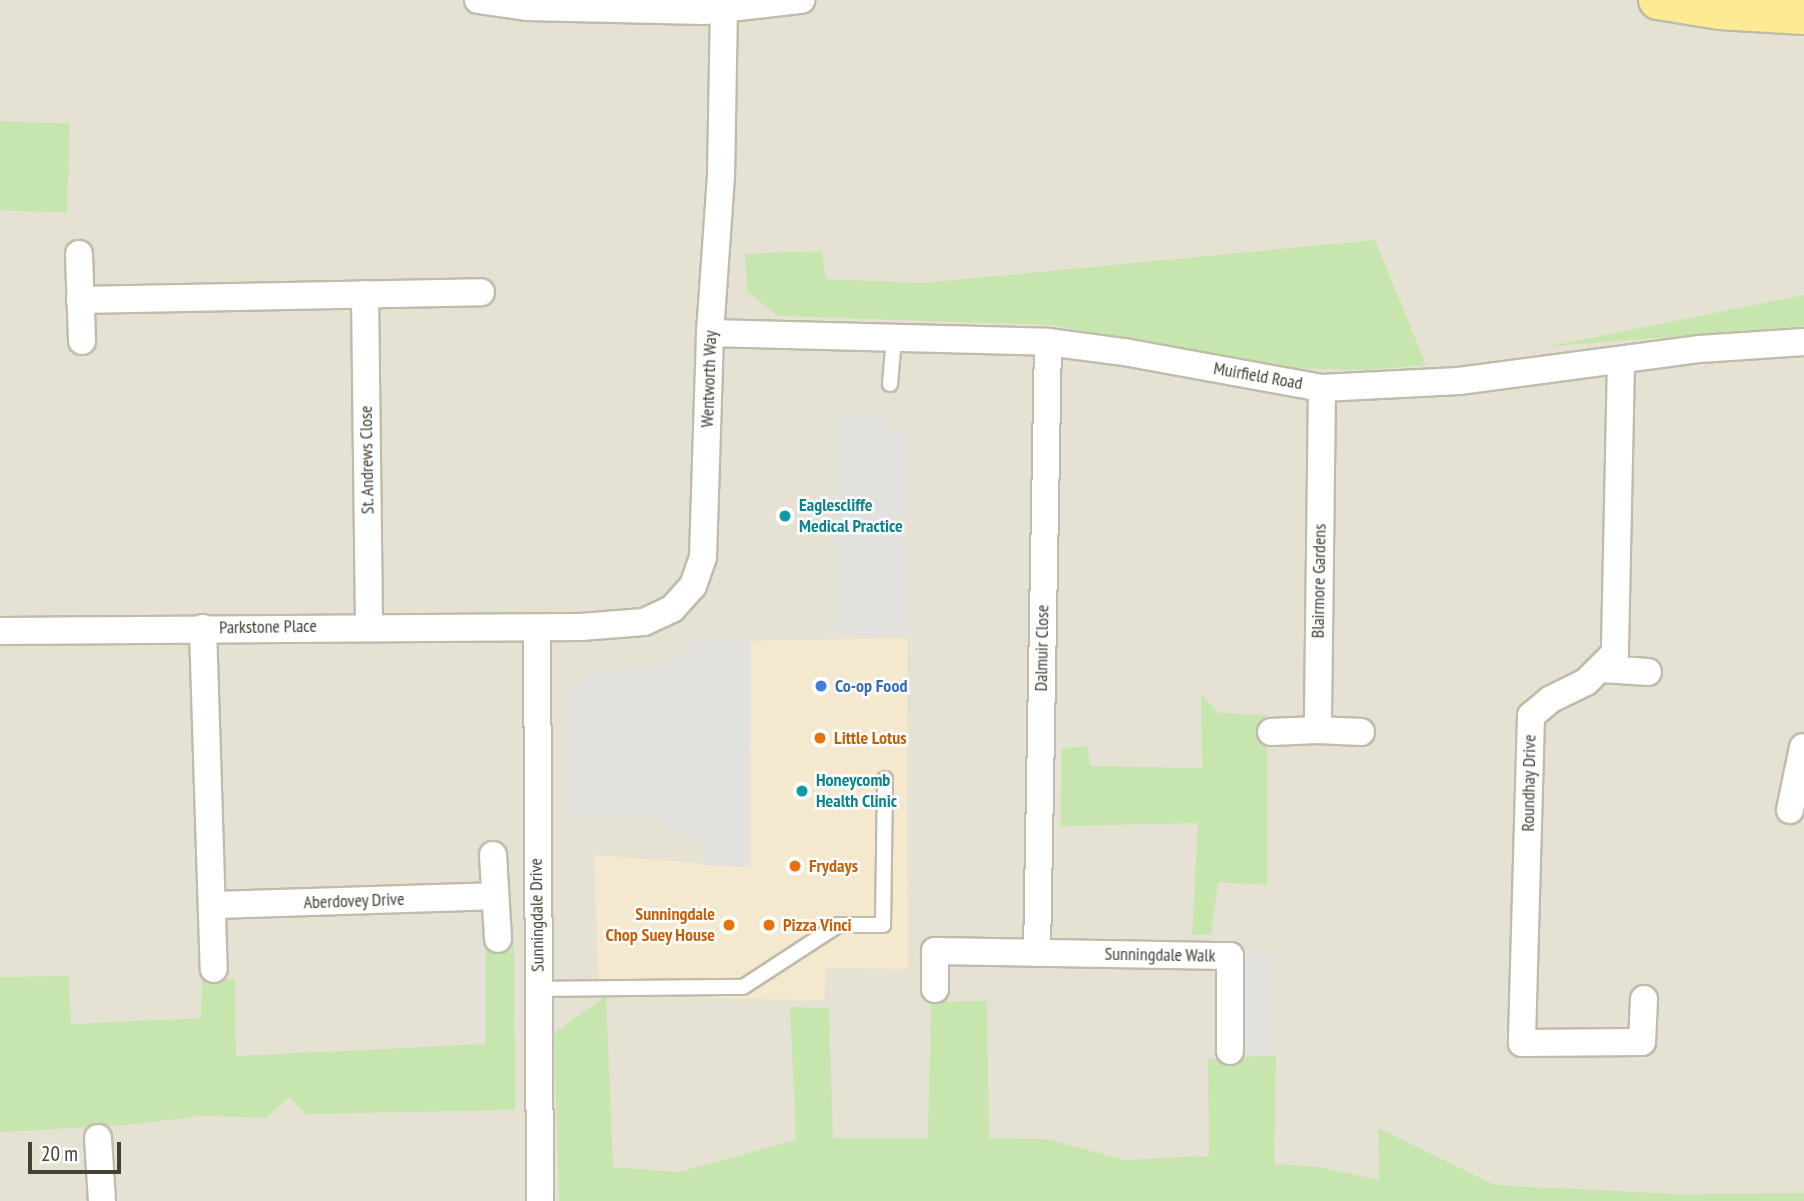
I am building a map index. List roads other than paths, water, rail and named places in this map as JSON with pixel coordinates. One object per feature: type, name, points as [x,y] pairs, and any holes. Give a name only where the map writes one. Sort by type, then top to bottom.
[{"type":"main road","points":[[1658,0],[1720,10],[1804,15]]},
{"type":"street","points":[[478,0],[527,7],[724,5],[800,0]]},
{"type":"street","name":"Wentworth Way","points":[[537,628],[644,622],[672,609],[694,586],[703,557],[710,333],[721,177],[724,5]]},
{"type":"street","points":[[79,254],[82,341]]},
{"type":"street","points":[[80,300],[481,292]]},
{"type":"street","name":"St. Andrews Close","points":[[365,294],[369,626]]},
{"type":"street","name":"Muirfield Road","points":[[710,333],[1048,342],[1124,352],[1322,388],[1459,381],[1700,349],[1804,342]]},
{"type":"street","name":"Dalmuir Close","points":[[1037,953],[1048,342]]},
{"type":"street","points":[[1602,669],[1615,653],[1620,361]]},
{"type":"street","name":"Blairmore Gardens","points":[[1318,730],[1322,388]]},
{"type":"street","name":"Parkstone Place","points":[[0,631],[369,626],[537,628]]},
{"type":"street","points":[[203,628],[214,969]]},
{"type":"street","name":"Sunningdale Drive","points":[[537,628],[540,1201]]},
{"type":"street","points":[[1602,669],[1648,672]]},
{"type":"street","name":"Roundhay Drive","points":[[1602,669],[1586,682],[1551,699],[1531,716],[1522,1044],[1642,1042],[1644,999]]},
{"type":"street","points":[[1271,732],[1361,732]]},
{"type":"street","points":[[1790,810],[1801,782],[1803,747]]},
{"type":"street","points":[[494,855],[498,939]]},
{"type":"street","name":"Aberdovey Drive","points":[[212,905],[495,896]]},
{"type":"street","points":[[935,989],[935,951],[1037,953]]},
{"type":"street","name":"Sunningdale Walk","points":[[1037,953],[1230,956],[1230,1051]]},
{"type":"street","points":[[98,1138],[102,1201]]},
{"type":"lane","points":[[890,384],[894,338]]},
{"type":"lane","points":[[538,989],[743,987],[838,925],[883,925],[885,779]]},
{"type":"place","name":"Eaglescliffe Medical Practice","points":[[785,516]]},
{"type":"place","name":"Co-op Food","points":[[821,686]]},
{"type":"place","name":"Little Lotus","points":[[820,738]]},
{"type":"place","name":"Honeycomb Health Clinic","points":[[802,791]]},
{"type":"place","name":"Frydays","points":[[795,866]]},
{"type":"place","name":"Sunningdale Chop Suey House","points":[[729,925]]},
{"type":"place","name":"Pizza Vinci","points":[[769,925]]}]
